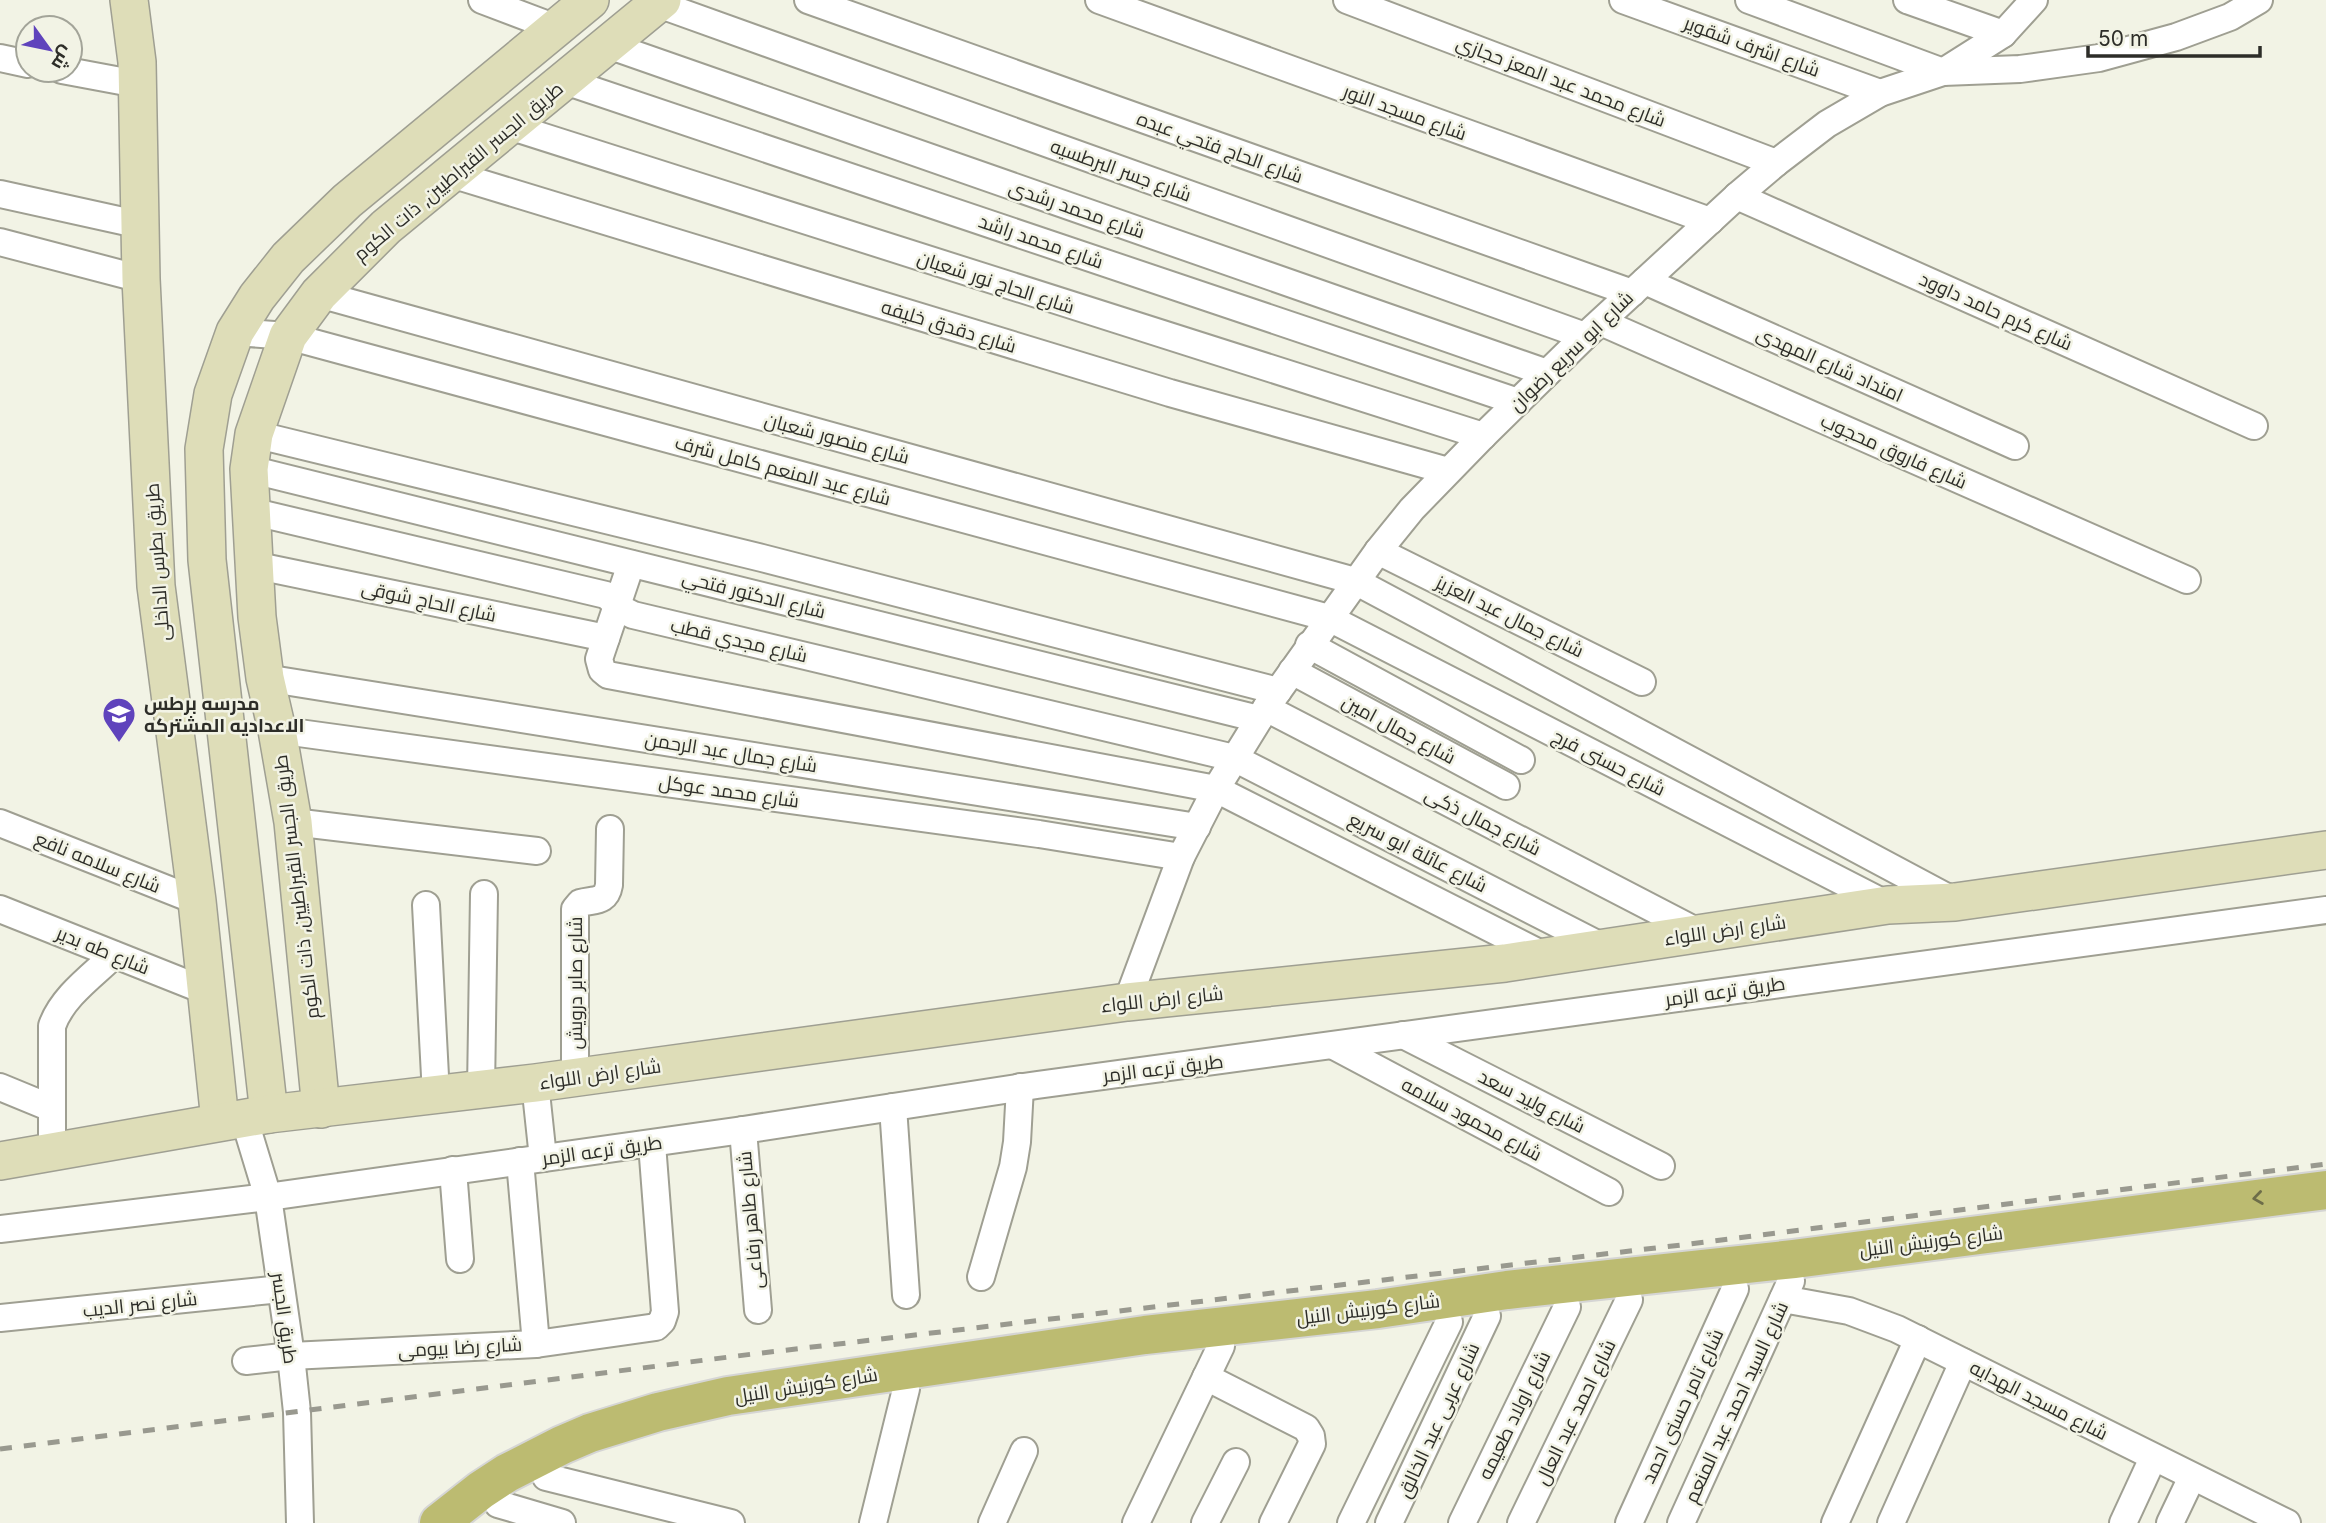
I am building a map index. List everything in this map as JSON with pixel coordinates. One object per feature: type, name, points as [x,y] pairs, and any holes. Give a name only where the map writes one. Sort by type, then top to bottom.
[{"type":"main road","name":"شارع كورنيش النيل","points":[[439,1523],[507,1473],[562,1445],[590,1433],[658,1412],[728,1396],[1145,1335],[1378,1309],[1507,1290],[1794,1259],[2326,1190]]},
{"type":"main road","name":"شارع كورنيش النيل","points":[[486,1514],[546,1477],[602,1453],[663,1433],[730,1418],[906,1389],[1214,1362],[1487,1316],[1735,1289],[1787,1290],[2326,1216]]},
{"type":"street","name":"طريق بطرس الداخلى","points":[[129,0],[137,62],[141,279],[156,586],[206,991],[245,1118]]},
{"type":"street","points":[[482,0],[555,28]]},
{"type":"street","points":[[245,1118],[207,560],[204,449],[213,394],[235,332],[257,297],[288,258],[347,201],[590,0]]},
{"type":"street","name":"شارع الحاج فتحي عبده","points":[[808,0],[1638,287]]},
{"type":"street","name":"شارع مسجد النور","points":[[1099,0],[1710,221]]},
{"type":"street","name":"شارع محمد عبد المعز حجازي","points":[[1347,0],[1776,163]]},
{"type":"street","name":"شارع اشرف شقوير","points":[[1623,0],[1880,93]]},
{"type":"street","points":[[1749,0],[1943,72],[2003,34],[2029,1]]},
{"type":"street","points":[[1907,0],[2003,34]]},
{"type":"street","name":"شارع ابو سريع رضوان","points":[[1127,1002],[1181,857],[1216,789],[1274,697],[1355,581],[1412,509],[1448,471],[1593,329],[1737,196],[1827,124],[1880,93],[1943,72],[2020,69],[2099,58],[2176,37],[2230,17],[2259,0]]},
{"type":"street","name":"طريق الجسر القيراطيين, ذات الكوم","points":[[321,1109],[292,822],[277,730],[265,678],[257,617],[250,511],[252,452],[288,336],[319,294],[386,227],[660,2]]},
{"type":"street","name":"شارع جسر البرطسيه","points":[[660,2],[1593,329]]},
{"type":"street","name":"شارع محمد رشدى","points":[[608,45],[1547,373]]},
{"type":"street","points":[[84,74],[137,84]]},
{"type":"street","name":"شارع محمد راشد","points":[[565,81],[1518,402]]},
{"type":"street","name":"شارع الحاج نور شعبان","points":[[509,126],[1483,436]]},
{"type":"street","name":"شارع دقدق خليفه","points":[[452,174],[1170,393],[1448,471]]},
{"type":"street","points":[[0,194],[141,225]]},
{"type":"street","name":"شارع كرم حامد داوود","points":[[1737,196],[2254,426]]},
{"type":"street","points":[[347,201],[386,227]]},
{"type":"street","points":[[0,242],[141,279]]},
{"type":"street","name":"امتداد شارع المهدى","points":[[1638,287],[2015,446]]},
{"type":"street","name":"شارع منصور شعبان","points":[[319,294],[1355,581],[1955,902]]},
{"type":"street","name":"شارع فاروق محجوب","points":[[1593,329],[2187,580]]},
{"type":"street","name":"شارع عبد المنعم كامل شرف","points":[[235,332],[288,336],[1329,618]]},
{"type":"street","points":[[252,452],[762,558],[1274,697]]},
{"type":"street","name":"شارع الدكتور فتحي","points":[[252,452],[631,564],[1274,697]]},
{"type":"street","name":"شارع مجدي قطب","points":[[250,511],[606,594],[618,606],[633,615],[1234,758]]},
{"type":"street","name":"شارع جمال عبد العزيز","points":[[1378,551],[1642,682]]},
{"type":"street","points":[[631,564],[599,659],[608,675],[1216,789],[1545,956]]},
{"type":"street","name":"شارع الحاج شوقى","points":[[253,565],[606,638]]},
{"type":"street","name":"شارع حسنى فرج","points":[[1329,618],[1888,905]]},
{"type":"street","points":[[1310,645],[1521,760]]},
{"type":"street","name":"شارع جمال عبد الرحمن","points":[[265,678],[1197,827]]},
{"type":"street","name":"شارع جمال امين","points":[[1274,697],[1506,786]]},
{"type":"street","name":"شارع جمال ذكى","points":[[1274,697],[1485,822],[1700,933]]},
{"type":"street","points":[[1485,822],[1539,726]]},
{"type":"street","name":"شارع محمد عوكل","points":[[277,730],[1039,834],[1181,857]]},
{"type":"street","name":"شارع عائلة ابو سريع","points":[[1234,758],[1603,947]]},
{"type":"street","points":[[292,822],[537,851]]},
{"type":"street","name":"شارع سلامه نافع","points":[[0,823],[197,901]]},
{"type":"street","name":"شارع صابر درويش","points":[[575,1077],[575,909],[580,903],[601,900],[608,894],[610,829]]},
{"type":"street","name":"شارع ارض اللواء","points":[[0,1161],[245,1118],[535,1083],[1127,1002],[1505,963],[1888,905],[1955,902],[2326,850]]},
{"type":"street","points":[[481,1090],[484,894]]},
{"type":"street","points":[[426,905],[436,1095]]},
{"type":"street","name":"شارع طه بدير","points":[[0,909],[206,991]]},
{"type":"street","name":"طريق ترعه الزمر","points":[[0,1229],[268,1197],[652,1144],[1020,1087],[2326,909]]},
{"type":"street","points":[[51,1152],[52,1026],[56,1013],[114,955]]},
{"type":"street","name":"شارع وليد سعد","points":[[1403,1035],[1661,1167]]},
{"type":"street","name":"شارع محمود سلامه","points":[[1334,1046],[1609,1192]]},
{"type":"street","points":[[535,1083],[531,1160],[536,1344]]},
{"type":"street","points":[[0,1087],[51,1108]]},
{"type":"street","points":[[981,1277],[1013,1167],[1020,1087]]},
{"type":"street","points":[[893,1107],[906,1295]]},
{"type":"street","name":"طريق الجسر","points":[[245,1118],[268,1197],[281,1289],[297,1412],[300,1523]]},
{"type":"street","name":"شارع طاهر رفاعى","points":[[743,1130],[758,1310]]},
{"type":"street","name":"شارع رضا بيومى","points":[[246,1361],[290,1356],[536,1344],[652,1328],[659,1324],[665,1312],[652,1144]]},
{"type":"street","points":[[453,1170],[460,1259]]},
{"type":"street","name":"شارع نصر الديب","points":[[0,1318],[281,1289]]},
{"type":"street","name":"شارع تامر حسنى احمد","points":[[1629,1523],[1735,1289]]},
{"type":"street","name":"شارع مسجد الهدايه","points":[[1787,1290],[1872,1319],[1918,1339],[2287,1523]]},
{"type":"street","name":"شارع السيد احمد عبد المنعم","points":[[1681,1523],[1787,1290]]},
{"type":"street","name":"شارع احمد عبد العال","points":[[1521,1523],[1629,1300]]},
{"type":"street","name":"شارع اولاد طعيمه","points":[[1462,1523],[1567,1307]]},
{"type":"street","name":"شارع عربى عبد الخالق","points":[[1389,1523],[1487,1316]]},
{"type":"street","points":[[1351,1523],[1449,1322]]},
{"type":"street","points":[[1836,1523],[1918,1339]]},
{"type":"street","points":[[1136,1523],[1214,1362],[1306,1428],[1311,1436],[1312,1444],[1273,1523]]},
{"type":"street","points":[[1891,1523],[1963,1362]]},
{"type":"street","points":[[873,1523],[906,1389]]},
{"type":"street","points":[[992,1523],[1024,1451]]},
{"type":"street","points":[[2123,1523],[2153,1458]]},
{"type":"street","points":[[1205,1523],[1236,1462]]},
{"type":"street","points":[[546,1477],[731,1523]]},
{"type":"street","points":[[2170,1523],[2192,1477]]},
{"type":"street","points":[[486,1514],[562,1523]]},
{"type":"railway","points":[[0,1449],[753,1354],[1681,1245],[2326,1164]]},
{"type":"place","name":"مدرسه برطس الاعداديه المشتركه","points":[[119,744]]}]
